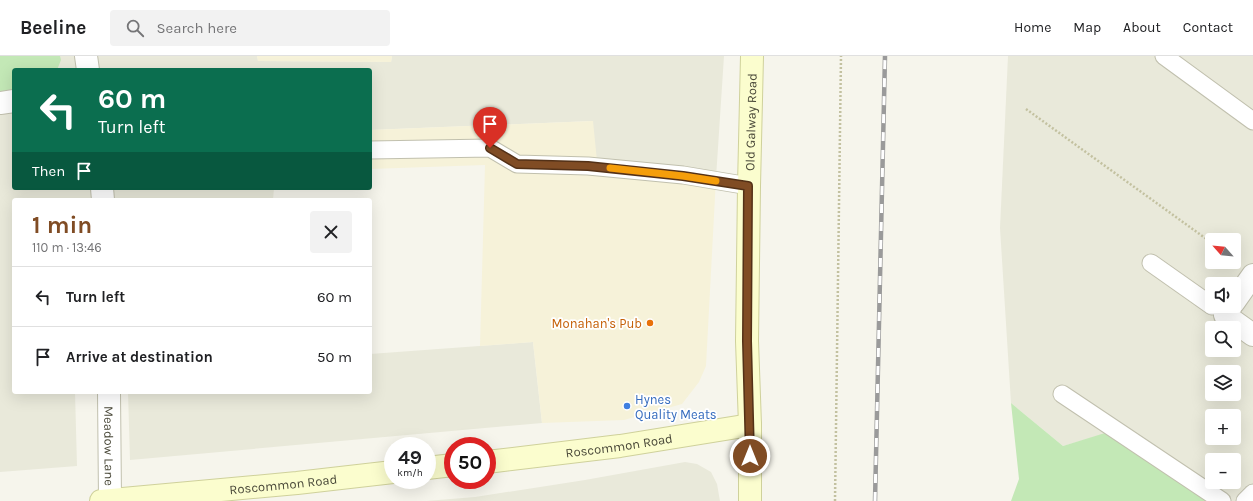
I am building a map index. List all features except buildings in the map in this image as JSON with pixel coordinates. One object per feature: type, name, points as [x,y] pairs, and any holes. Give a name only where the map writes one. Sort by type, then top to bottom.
[{"type":"main road","name":"Old Galway Road","points":[[750,501],[750,426],[747,341],[748,186],[752,56]]},
{"type":"main road","name":"Roscommon Road","points":[[496,461],[620,446],[750,426]]},
{"type":"main road","name":"Roscommon Road","points":[[106,501],[384,473]]},
{"type":"street","points":[[86,56],[88,68]]},
{"type":"street","points":[[0,103],[12,101]]},
{"type":"street","points":[[1241,288],[1253,275]]},
{"type":"street","points":[[1229,313],[1253,335]]},
{"type":"street","name":"Meadow Lane","points":[[106,501],[109,394]]},
{"type":"lane","points":[[1164,56],[1253,121]]},
{"type":"lane","points":[[372,150],[490,148],[517,164],[588,166],[683,176],[748,186]]},
{"type":"lane","points":[[1151,262],[1205,296]]},
{"type":"lane","points":[[1062,394],[1222,501]]},
{"type":"lane","points":[[1245,501],[1253,493]]},
{"type":"path","points":[[835,501],[841,56]]},
{"type":"path","points":[[1026,109],[1205,239]]},
{"type":"shaded area","points":[[0,56],[257,56],[258,61],[391,62],[392,56],[724,56],[716,178],[596,161],[592,121],[372,130],[372,68],[12,68],[12,190],[274,190],[273,198],[12,198],[12,394],[75,394],[77,466],[0,472]]},
{"type":"shaded area","points":[[257,56],[392,56],[391,62],[258,61]]},
{"type":"shaded area","points":[[1008,56],[1253,56],[1253,501],[1208,501],[1105,434],[1063,446],[1011,403],[1000,228]]},
{"type":"shaded area","points":[[593,121],[597,161],[716,178],[706,366],[699,382],[682,404],[624,420],[542,423],[533,342],[480,346],[485,165],[372,169],[372,130]]},
{"type":"shaded area","points":[[533,342],[542,423],[130,460],[128,394],[372,394],[372,354]]},
{"type":"shaded area","points":[[685,462],[697,464],[711,472],[717,484],[720,501],[426,501],[475,497],[585,480]]},
{"type":"green space","points":[[0,56],[60,56],[61,60],[58,68],[12,68],[12,90],[0,92]]},
{"type":"green space","points":[[1011,403],[1063,446],[1105,433],[1208,501],[1011,501],[1019,479]]},
{"type":"railway","points":[[875,501],[885,56]]},
{"type":"slow traffic","points":[[610,168],[716,181]]},
{"type":"place","name":"Monahan's Pub","points":[[650,323]]},
{"type":"place","name":"Hynes Quality Meats","points":[[627,406]]},
{"type":"route","points":[[490,148],[517,164],[588,166],[683,176],[748,186],[747,341],[750,456]]}]
